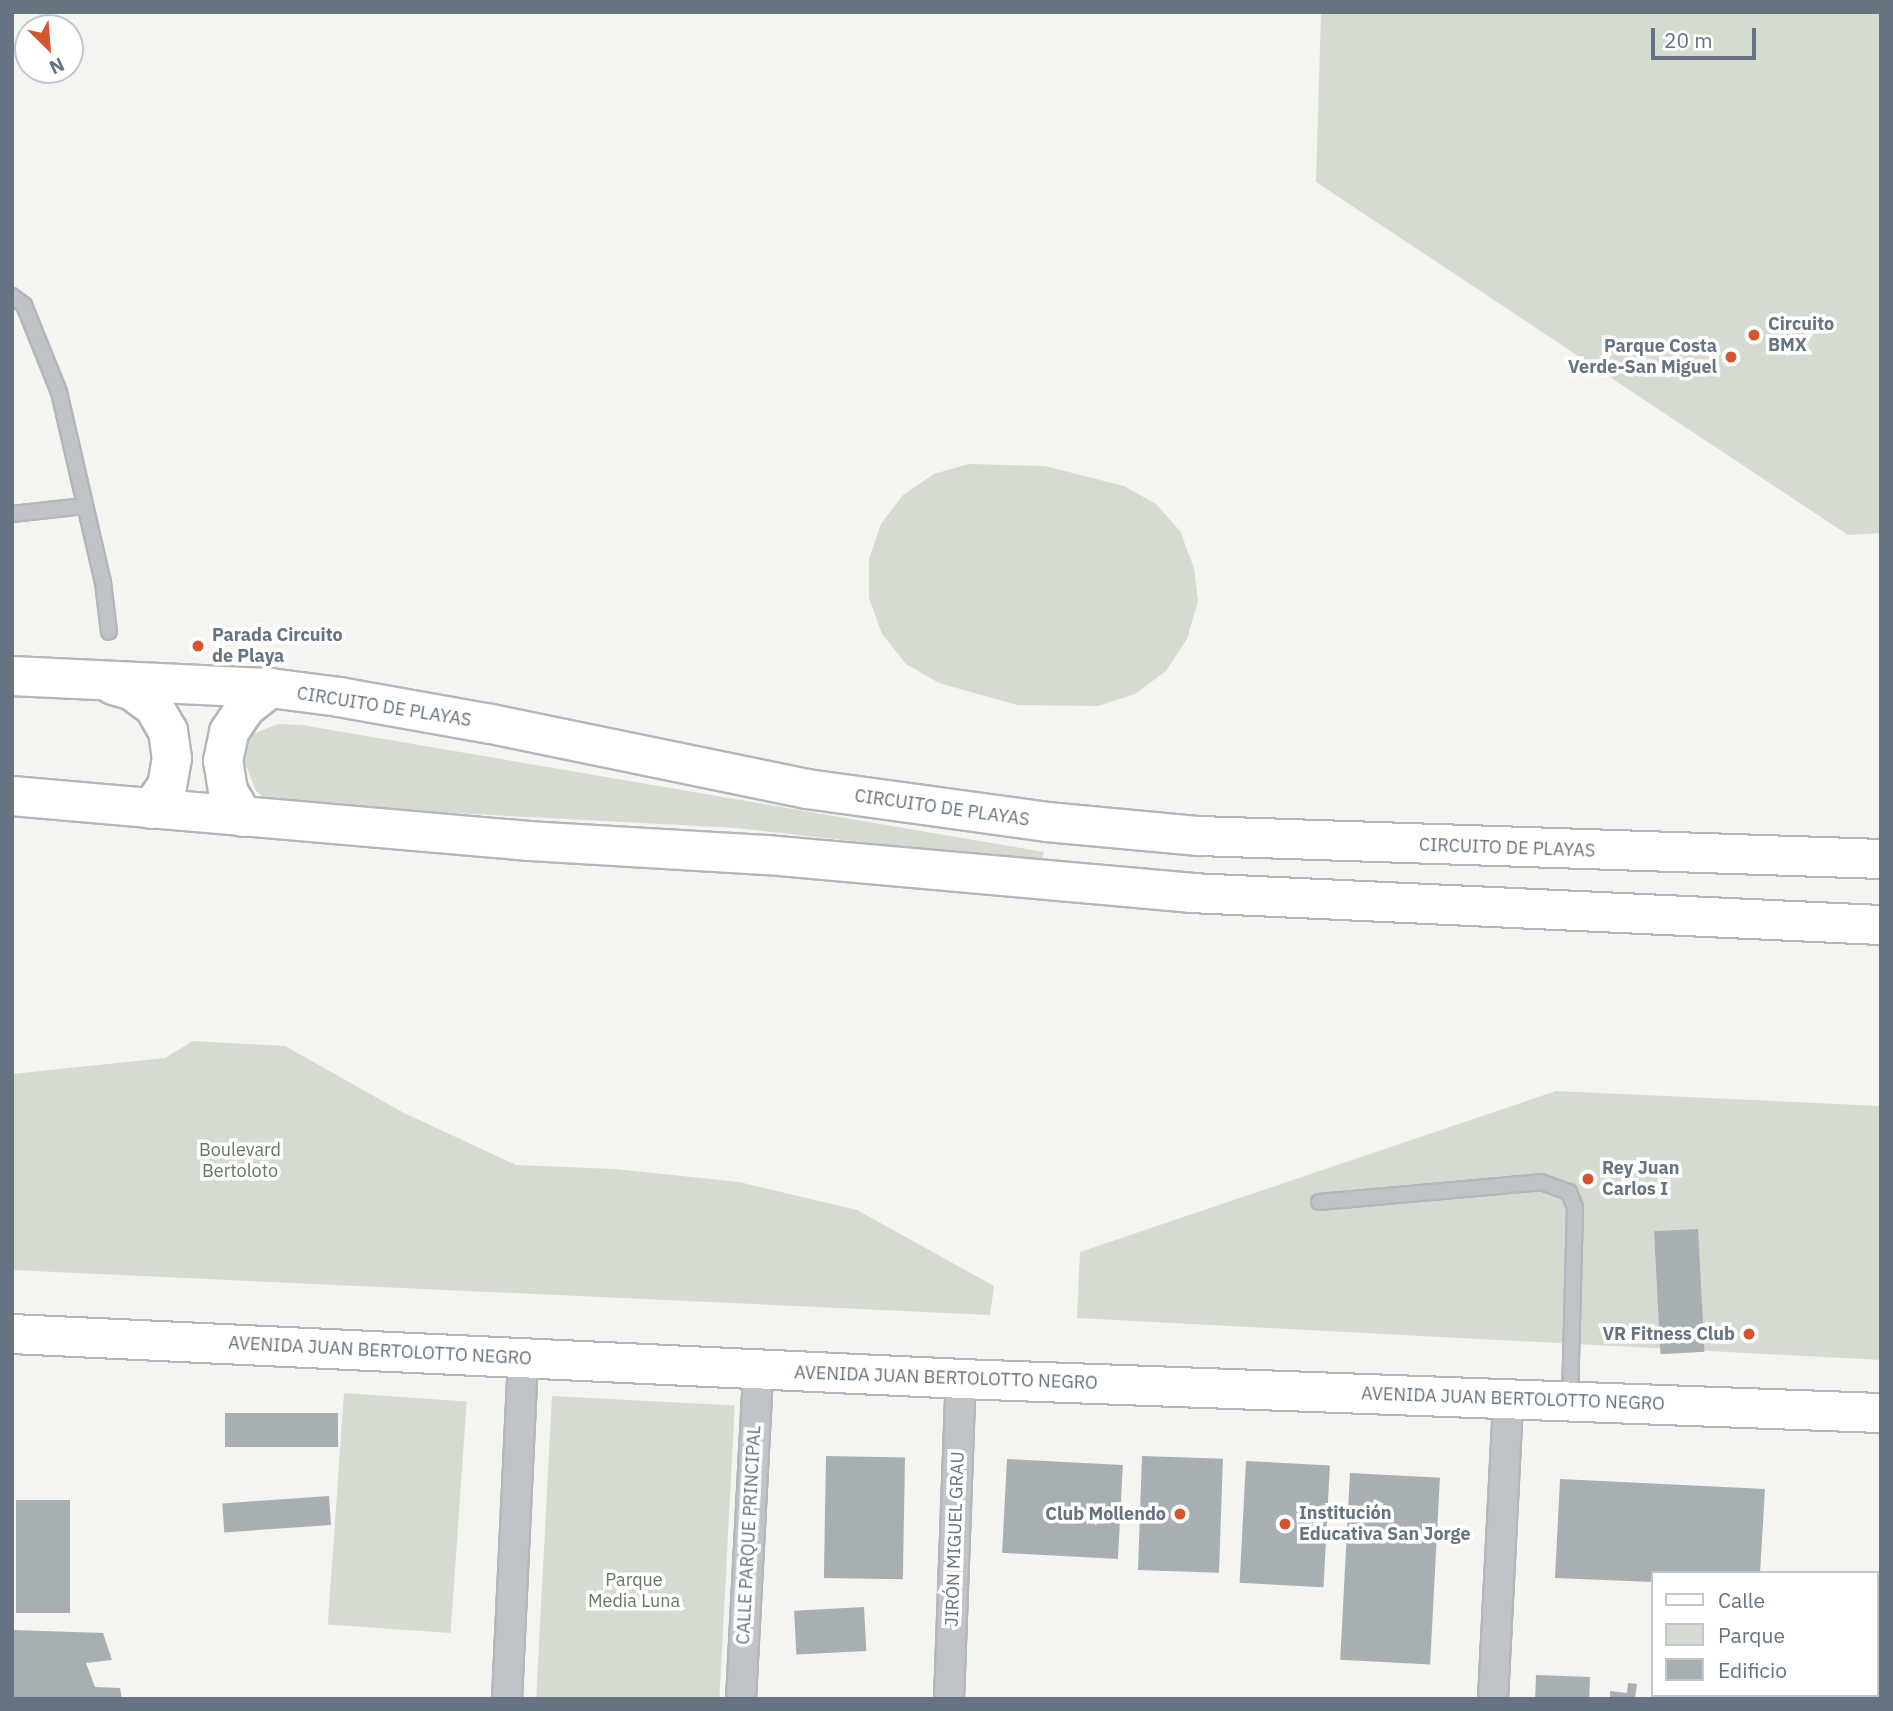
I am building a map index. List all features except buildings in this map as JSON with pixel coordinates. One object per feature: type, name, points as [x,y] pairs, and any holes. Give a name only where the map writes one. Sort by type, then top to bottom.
[{"type":"main road","name":"CIRCUITO DE PLAYAS","points":[[12,676],[270,688],[491,724],[807,789],[1047,822],[1227,837],[1881,859]]},
{"type":"main road","points":[[104,682],[139,695],[153,707],[168,731],[173,758],[167,786],[151,809]]},
{"type":"main road","points":[[243,817],[228,791],[223,761],[229,732],[246,707],[270,688]]},
{"type":"main road","points":[[12,796],[529,841],[768,855],[1191,893],[1881,925]]},
{"type":"main road","name":"AVENIDA JUAN BERTOLOTTO NEGRO","points":[[12,1334],[758,1371],[1881,1413]]},
{"type":"street","points":[[507,1699],[523,1358]]},
{"type":"street","name":"CALLE PARQUE PRINCIPAL","points":[[741,1699],[758,1371]]},
{"type":"street","name":"JIRÓN MIGUEL GRAU","points":[[949,1699],[961,1379]]},
{"type":"street","points":[[1493,1699],[1508,1399]]},
{"type":"lane","points":[[12,296],[24,305],[59,392],[103,582],[109,632]]},
{"type":"lane","points":[[12,514],[85,506]]},
{"type":"lane","points":[[1319,1202],[1541,1182],[1569,1192],[1576,1208],[1570,1401]]},
{"type":"green space","name":"Parque Costa Verde-San Miguel","points":[[1321,12],[1881,12],[1881,533],[1848,535],[1316,182]]},
{"type":"green space","points":[[969,464],[1045,466],[1124,486],[1156,504],[1180,531],[1194,568],[1198,601],[1187,639],[1166,671],[1135,694],[1098,706],[1017,705],[939,683],[906,664],[882,634],[869,598],[869,559],[881,524],[903,495],[934,474]]},
{"type":"green space","points":[[278,724],[302,725],[1044,852],[1041,862],[736,828],[284,804],[269,801],[256,791],[244,760],[245,745],[253,734]]},
{"type":"green space","name":"Boulevard Bertoloto","points":[[193,1041],[285,1046],[404,1113],[516,1165],[615,1169],[739,1182],[857,1210],[994,1286],[990,1315],[12,1270],[12,1074],[165,1058]]},
{"type":"green space","name":"Rey Juan Carlos I","points":[[1556,1091],[1881,1106],[1881,1360],[1077,1318],[1080,1252]]},
{"type":"green space","points":[[344,1393],[467,1402],[451,1633],[328,1624]]},
{"type":"green space","name":"Parque Media Luna","points":[[552,1396],[735,1406],[719,1699],[536,1699]]},
{"type":"place","name":"Circuito BMX","points":[[1754,335]]},
{"type":"place","name":"Parque Costa Verde-San Miguel","points":[[1731,357]]},
{"type":"place","name":"Parada Circuito de Playa","points":[[198,646]]},
{"type":"place","name":"Rey Juan Carlos I","points":[[1588,1179]]},
{"type":"place","name":"VR Fitness Club","points":[[1749,1334]]},
{"type":"place","name":"Club Mollendo","points":[[1180,1514]]},
{"type":"place","name":"Institución Educativa San Jorge","points":[[1285,1524]]}]
